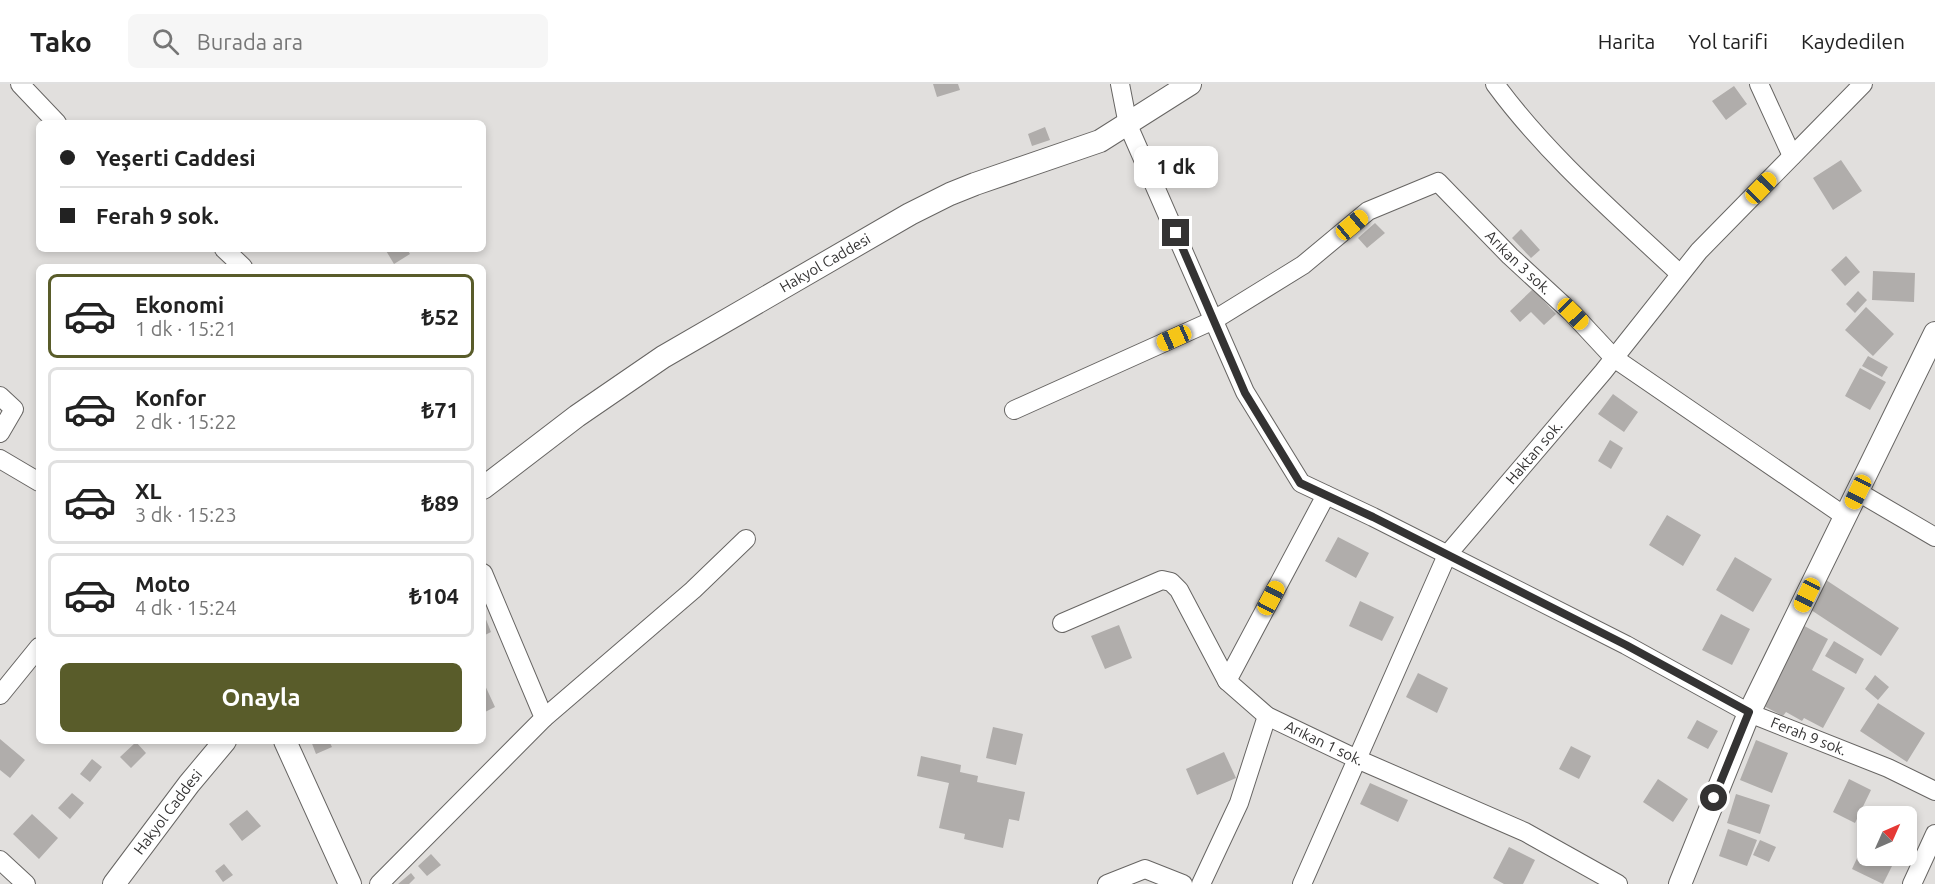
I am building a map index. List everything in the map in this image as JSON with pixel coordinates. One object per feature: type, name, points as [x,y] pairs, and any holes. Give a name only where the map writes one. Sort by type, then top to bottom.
[{"type":"street","points":[[20,84],[54,120]]},
{"type":"street","name":"Ferah 9 sok.","points":[[1120,84],[1128,125],[1245,393],[1300,483],[1626,645],[1749,712],[1888,768],[1935,791]]},
{"type":"street","name":"Hakyol Caddesi","points":[[486,486],[577,416],[663,357],[910,214],[975,184],[1100,141],[1190,84]]},
{"type":"street","points":[[1495,84],[1516,113],[1601,200],[1680,274]]},
{"type":"street","points":[[1759,84],[1792,156]]},
{"type":"street","name":"Haktan sok.","points":[[1302,884],[1447,555],[1614,358],[1698,251],[1863,84]]},
{"type":"street","name":"Arıkan 3 sok.","points":[[1214,320],[1303,265],[1368,211],[1438,182],[1510,256],[1573,314],[1614,358],[1846,517]]},
{"type":"street","points":[[227,252],[240,264]]},
{"type":"street","points":[[1014,410],[1214,320]]},
{"type":"street","points":[[1680,884],[1749,712],[1935,333]]},
{"type":"street","points":[[0,396],[14,409],[0,433]]},
{"type":"street","points":[[0,459],[36,480]]},
{"type":"street","points":[[1858,492],[1935,537]]},
{"type":"street","points":[[1227,681],[1326,495]]},
{"type":"street","points":[[379,884],[544,718],[693,590],[746,539]]},
{"type":"street","points":[[486,580],[544,718]]},
{"type":"street","points":[[1062,623],[1162,580],[1171,582],[1179,590],[1227,681]]},
{"type":"street","points":[[0,695],[36,651]]},
{"type":"street","name":"Arıkan 1 sok.","points":[[1227,681],[1267,716],[1357,759],[1525,832],[1618,884]]},
{"type":"street","points":[[1201,884],[1239,803],[1267,716]]},
{"type":"street","name":"Hakyol Caddesi","points":[[114,884],[189,784],[222,744]]},
{"type":"street","points":[[286,744],[350,884]]},
{"type":"street","points":[[1912,884],[1935,834]]},
{"type":"street","points":[[0,860],[26,884]]},
{"type":"street","points":[[1107,884],[1145,869],[1184,884]]},
{"type":"building","points":[[933,84],[958,84],[960,90],[937,97]]},
{"type":"building","points":[[1734,86],[1747,104],[1726,120],[1712,101]]},
{"type":"building","points":[[1045,127],[1050,140],[1032,146],[1028,134]]},
{"type":"building","points":[[1841,160],[1862,191],[1833,210],[1813,178]]},
{"type":"building","points":[[1375,223],[1385,233],[1367,248],[1358,238]]},
{"type":"building","points":[[1521,229],[1540,250],[1531,258],[1512,238]]},
{"type":"building","points":[[387,252],[409,252],[410,254],[394,264]]},
{"type":"building","points":[[1846,256],[1860,272],[1845,286],[1831,270]]},
{"type":"building","points":[[1873,271],[1915,273],[1914,302],[1872,300]]},
{"type":"building","points":[[1533,289],[1556,314],[1544,325],[1531,312],[1520,322],[1510,311]]},
{"type":"building","points":[[1858,291],[1867,300],[1855,313],[1846,304]]},
{"type":"building","points":[[1866,307],[1894,334],[1873,356],[1845,330]]},
{"type":"building","points":[[1868,356],[1888,367],[1882,377],[1862,366]]},
{"type":"building","points":[[1860,368],[1886,382],[1870,410],[1845,396]]},
{"type":"building","points":[[1613,394],[1638,412],[1624,432],[1598,414]]},
{"type":"building","points":[[1610,440],[1623,448],[1611,469],[1598,461]]},
{"type":"building","points":[[1667,515],[1701,535],[1683,566],[1649,545]]},
{"type":"building","points":[[1338,537],[1369,553],[1356,578],[1325,561]]},
{"type":"building","points":[[1735,557],[1772,579],[1753,612],[1716,590]]},
{"type":"building","points":[[1826,580],[1899,628],[1881,656],[1808,608]]},
{"type":"building","points":[[1360,601],[1394,617],[1382,641],[1349,626]]},
{"type":"building","points":[[1721,614],[1750,629],[1732,665],[1702,650]]},
{"type":"building","points":[[486,620],[491,632],[486,634]]},
{"type":"building","points":[[1799,623],[1828,639],[1812,670],[1845,688],[1823,728],[1804,718],[1802,721],[1786,712],[1783,716],[1758,703]]},
{"type":"building","points":[[1119,625],[1132,658],[1105,669],[1091,636]]},
{"type":"building","points":[[1834,641],[1864,659],[1856,674],[1825,656]]},
{"type":"building","points":[[1418,673],[1448,688],[1437,713],[1406,697]]},
{"type":"building","points":[[1875,675],[1889,687],[1878,700],[1865,689]]},
{"type":"building","points":[[486,688],[495,707],[486,712]]},
{"type":"building","points":[[1878,703],[1925,733],[1907,762],[1860,731]]},
{"type":"building","points":[[1697,720],[1718,731],[1708,749],[1687,738]]},
{"type":"building","points":[[993,727],[1023,734],[1016,765],[986,758]]},
{"type":"building","points":[[0,739],[25,760],[10,778],[0,770]]},
{"type":"building","points":[[1756,740],[1788,753],[1772,793],[1740,780]]},
{"type":"building","points":[[134,744],[138,744],[146,753],[131,768],[120,757]]},
{"type":"building","points":[[312,744],[330,744],[332,747],[316,754]]},
{"type":"building","points":[[1571,746],[1591,756],[1579,779],[1559,769]]},
{"type":"building","points":[[1224,752],[1236,778],[1197,795],[1186,769]]},
{"type":"building","points":[[921,756],[961,765],[960,772],[978,776],[977,782],[1025,792],[1019,821],[1009,819],[1003,848],[964,839],[965,834],[939,828],[949,783],[917,776]]},
{"type":"building","points":[[92,759],[102,767],[90,782],[80,774]]},
{"type":"building","points":[[1658,779],[1688,799],[1673,822],[1643,802]]},
{"type":"building","points":[[1849,779],[1871,790],[1863,806],[1857,806],[1855,823],[1833,812]]},
{"type":"building","points":[[1370,783],[1408,800],[1398,822],[1360,804]]},
{"type":"building","points":[[72,793],[84,803],[70,819],[58,808]]},
{"type":"building","points":[[1736,794],[1770,805],[1760,834],[1727,823]]},
{"type":"building","points":[[247,810],[261,826],[242,841],[229,824]]},
{"type":"building","points":[[32,814],[58,838],[39,859],[13,834]]},
{"type":"building","points":[[1728,829],[1757,840],[1747,866],[1719,856]]},
{"type":"building","points":[[1760,840],[1776,847],[1769,862],[1753,855]]},
{"type":"building","points":[[1509,847],[1535,860],[1523,884],[1504,884],[1493,878]]},
{"type":"building","points":[[431,854],[441,865],[427,876],[418,866]]},
{"type":"building","points":[[1857,858],[1857,866],[1892,866],[1883,884],[1852,869]]},
{"type":"building","points":[[224,864],[233,875],[223,882],[215,871]]},
{"type":"building","points":[[411,873],[415,878],[409,884],[398,884]]},
{"type":"route","points":[[1176,233],[1245,393],[1300,483],[1373,517],[1626,645],[1749,712],[1714,798]]}]
